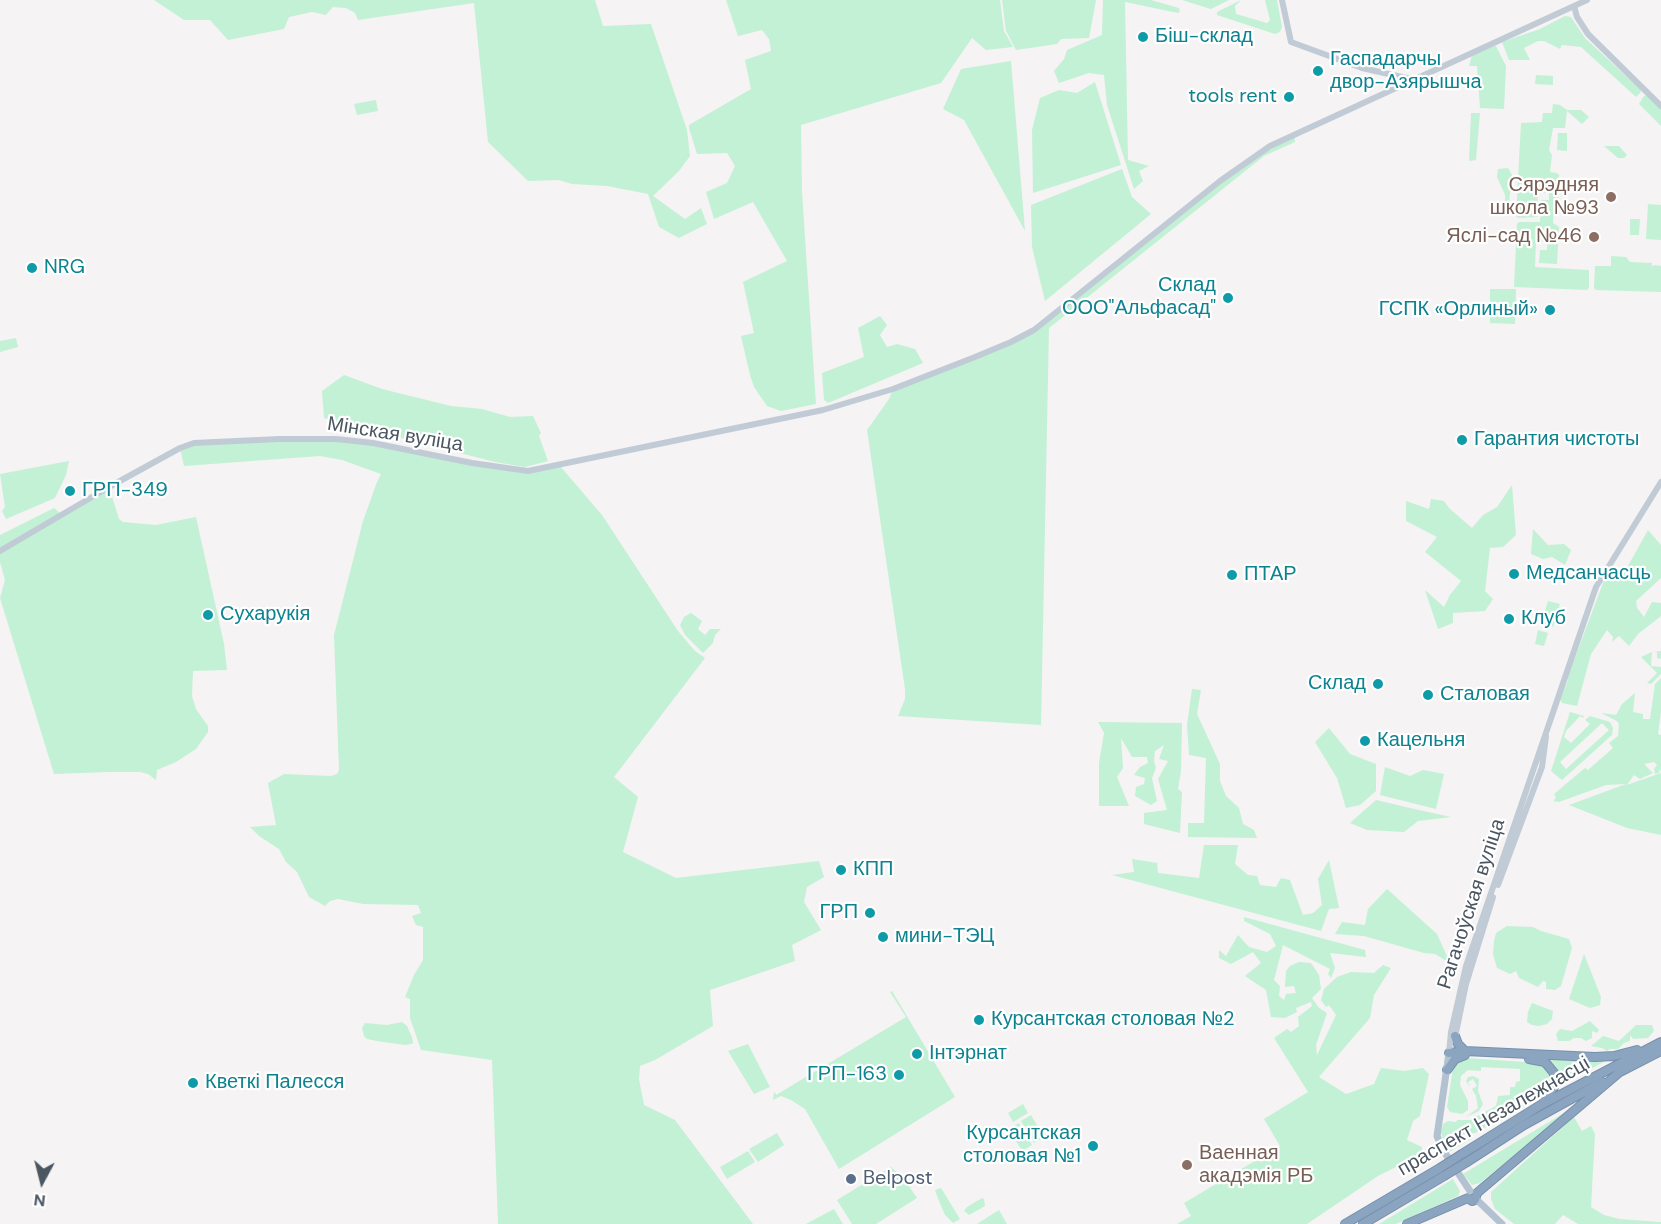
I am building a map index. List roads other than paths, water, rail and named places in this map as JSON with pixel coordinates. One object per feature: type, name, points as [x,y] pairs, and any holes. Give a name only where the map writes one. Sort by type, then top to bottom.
[{"type":"highway","points":[[1455,1036],[1465,1053]]},
{"type":"highway","points":[[1449,1053],[1607,1056],[1630,1053],[1661,1042]]},
{"type":"highway","name":"праспект Незалежнасці","points":[[1345,1224],[1539,1106],[1661,1042]]},
{"type":"highway","name":"праспект Незалежнасці","points":[[1363,1224],[1524,1125],[1661,1051]]},
{"type":"highway","points":[[1447,1070],[1455,1059],[1465,1053],[1539,1059],[1549,1065],[1554,1073],[1555,1082],[1552,1090],[1539,1106]]},
{"type":"highway","points":[[1407,1224],[1473,1195],[1621,1071]]},
{"type":"main road","points":[[1282,0],[1291,42],[1370,70],[1412,79]]},
{"type":"main road","name":"Мінская вуліца","points":[[0,551],[109,487],[180,448],[194,443],[336,439],[373,443],[472,463],[528,471],[807,414],[884,392],[1011,342],[1042,324],[1220,180],[1256,154],[1412,79],[1587,0]]},
{"type":"main road","points":[[1574,6],[1587,34],[1661,106]]},
{"type":"main road","name":"Рагачоўская вуліца","points":[[1502,1224],[1473,1195],[1443,1150],[1437,1136],[1451,1032],[1466,966],[1596,587],[1661,482]]},
{"type":"main road","name":"Рагачоўская вуліца","points":[[1449,1053],[1466,984],[1492,901],[1542,767],[1547,730]]},
{"type":"place","name":"Біш-склад","points":[[1143,37]]},
{"type":"place","name":"Гаспадарчы двор-Азярышча","points":[[1318,71]]},
{"type":"place","name":"tools rent","points":[[1289,97]]},
{"type":"place","name":"Сярэдняя школа №93","points":[[1611,197]]},
{"type":"place","name":"Яслі-сад №46","points":[[1594,237]]},
{"type":"place","name":"NRG","points":[[32,268]]},
{"type":"place","name":"Склад ООО\"Альфасад\"","points":[[1228,298]]},
{"type":"place","name":"ГСПК «Орлиный»","points":[[1550,310]]},
{"type":"place","name":"Гарантия чистоты","points":[[1462,440]]},
{"type":"place","name":"ГРП-349","points":[[70,491]]},
{"type":"place","name":"Медсанчасць","points":[[1514,574]]},
{"type":"place","name":"ПТАР","points":[[1232,575]]},
{"type":"place","name":"Сухарукія","points":[[208,615]]},
{"type":"place","name":"Клуб","points":[[1509,619]]},
{"type":"place","name":"Склад","points":[[1378,684]]},
{"type":"place","name":"Сталовая","points":[[1428,695]]},
{"type":"place","name":"Кацельня","points":[[1365,741]]},
{"type":"place","name":"КПП","points":[[841,870]]},
{"type":"place","name":"ГРП","points":[[870,913]]},
{"type":"place","name":"мини-ТЭЦ","points":[[883,937]]},
{"type":"place","name":"Курсантская столовая №2","points":[[979,1020]]},
{"type":"place","name":"Інтэрнат","points":[[917,1054]]},
{"type":"place","name":"ГРП-163","points":[[899,1075]]},
{"type":"place","name":"Кветкі Палесся","points":[[193,1083]]},
{"type":"place","name":"Курсантская столовая №1","points":[[1093,1146]]},
{"type":"place","name":"Ваенная акадэмія РБ","points":[[1187,1165]]},
{"type":"place","name":"Belpost","points":[[851,1179]]}]
